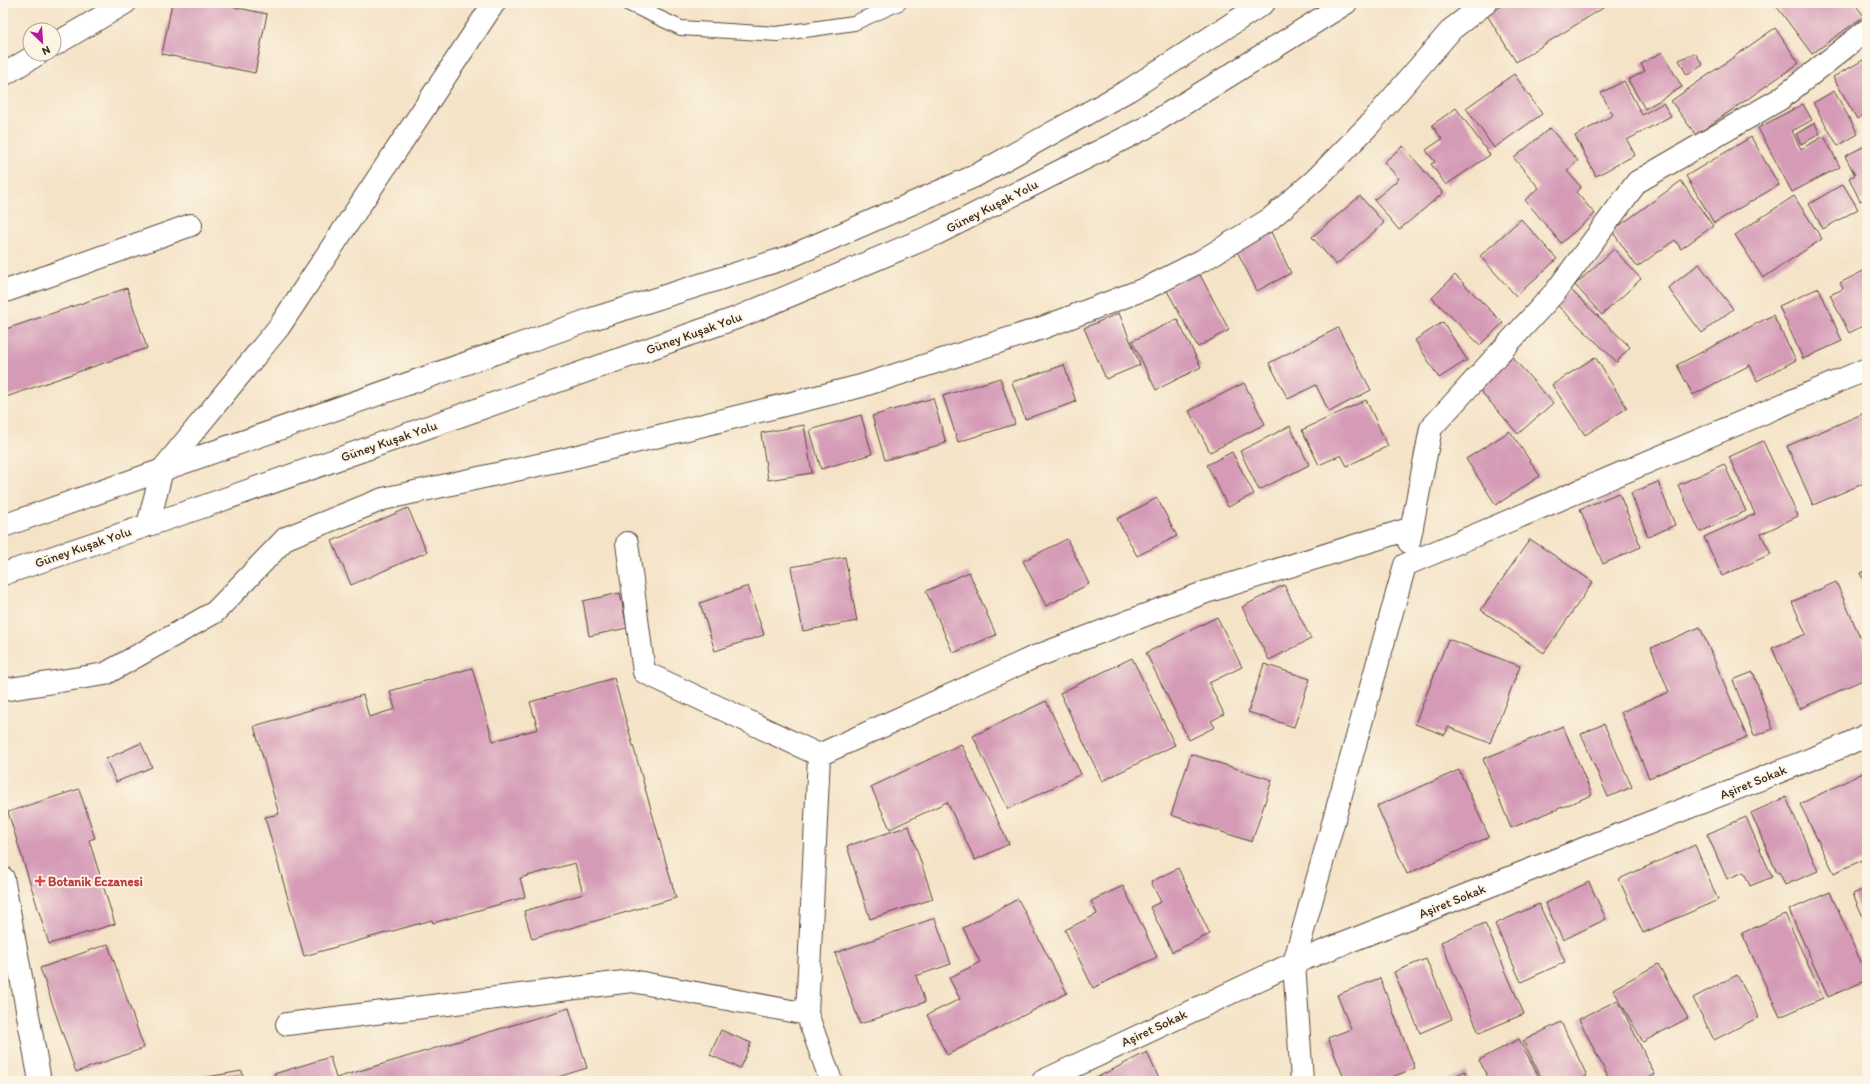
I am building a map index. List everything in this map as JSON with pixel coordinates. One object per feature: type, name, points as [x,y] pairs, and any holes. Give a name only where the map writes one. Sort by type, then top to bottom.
[{"type":"street","points":[[62,40],[124,3]]},
{"type":"street","points":[[148,525],[162,470],[279,327],[494,3]]},
{"type":"street","points":[[3,526],[592,318],[789,256],[975,176],[1129,90],[1264,3]]},
{"type":"street","name":"Güney Kuşak Yolu","points":[[3,574],[148,525],[739,317],[936,234],[1144,128],[1346,3]]},
{"type":"street","points":[[3,690],[105,674],[215,612],[286,538],[383,499],[570,458],[861,386],[1042,328],[1147,288],[1203,260],[1270,219],[1315,180],[1370,124],[1452,29],[1486,3]]},
{"type":"street","points":[[1302,1081],[1294,963],[1405,564],[1431,428],[1556,291],[1637,182],[1780,99],[1867,30]]},
{"type":"street","points":[[3,75],[25,62]]},
{"type":"street","points":[[3,292],[191,225]]},
{"type":"street","points":[[1405,564],[1867,369]]},
{"type":"street","points":[[627,543],[644,672],[819,755],[1054,650],[1206,592],[1412,528]]},
{"type":"street","name":"Aşiret Sokak","points":[[1043,1081],[1294,963],[1839,748],[1867,735]]},
{"type":"street","points":[[819,755],[807,1014],[831,1081]]},
{"type":"street","points":[[3,878],[40,1081]]},
{"type":"street","points":[[287,1024],[632,981],[807,1014]]},
{"type":"lane","points":[[626,3],[682,28],[777,34],[854,23],[899,3]]},
{"type":"building","points":[[172,3],[214,3],[267,14],[255,73],[162,54]]},
{"type":"building","points":[[1507,3],[1611,3],[1516,62],[1487,15]]},
{"type":"building","points":[[1774,3],[1854,3],[1864,16],[1812,54]]},
{"type":"building","points":[[1775,28],[1799,63],[1696,135],[1671,101]]},
{"type":"building","points":[[1662,52],[1682,87],[1645,109],[1628,80],[1645,71],[1641,64]]},
{"type":"building","points":[[1695,53],[1703,65],[1687,75],[1679,60]]},
{"type":"building","points":[[1867,58],[1867,113],[1857,119],[1833,77]]},
{"type":"building","points":[[1514,74],[1542,114],[1494,148],[1466,108]]},
{"type":"building","points":[[1624,81],[1642,115],[1663,103],[1671,116],[1627,140],[1635,155],[1596,176],[1575,136],[1613,115],[1601,93]]},
{"type":"building","points":[[1834,91],[1858,134],[1838,146],[1813,103]]},
{"type":"building","points":[[1803,104],[1812,120],[1792,131],[1801,149],[1824,136],[1840,167],[1792,192],[1758,128]]},
{"type":"building","points":[[1456,108],[1490,155],[1446,185],[1431,164],[1435,162],[1426,150],[1442,139],[1432,125]]},
{"type":"building","points":[[1815,123],[1820,134],[1801,144],[1796,134]]},
{"type":"building","points":[[1550,128],[1578,161],[1567,171],[1581,187],[1576,192],[1595,214],[1561,243],[1525,200],[1539,188],[1514,158]]},
{"type":"building","points":[[1751,137],[1779,185],[1714,223],[1686,176]]},
{"type":"building","points":[[1403,146],[1443,193],[1399,230],[1374,200],[1399,179],[1384,162]]},
{"type":"building","points":[[1865,146],[1867,151],[1867,198],[1860,201],[1849,178],[1855,175],[1845,156]]},
{"type":"building","points":[[1681,181],[1713,226],[1681,249],[1675,240],[1637,267],[1612,231]]},
{"type":"building","points":[[1843,184],[1858,209],[1823,229],[1809,204]]},
{"type":"building","points":[[1360,196],[1384,223],[1336,265],[1312,237]]},
{"type":"building","points":[[1794,196],[1822,239],[1763,278],[1735,235]]},
{"type":"building","points":[[1521,219],[1557,259],[1516,296],[1480,256]]},
{"type":"building","points":[[1270,230],[1291,273],[1257,291],[1235,247]]},
{"type":"building","points":[[1614,249],[1641,279],[1602,315],[1575,285]]},
{"type":"building","points":[[1699,264],[1733,309],[1702,333],[1668,288]]},
{"type":"building","points":[[1867,269],[1867,324],[1849,333],[1830,295],[1843,289],[1840,283]]},
{"type":"building","points":[[1198,271],[1229,330],[1198,347],[1166,289]]},
{"type":"building","points":[[1455,275],[1503,323],[1480,345],[1432,298]]},
{"type":"building","points":[[127,288],[147,348],[3,398],[3,330]]},
{"type":"building","points":[[1819,288],[1842,341],[1803,359],[1779,306]]},
{"type":"building","points":[[1571,290],[1630,347],[1617,362],[1557,305]]},
{"type":"building","points":[[1119,313],[1140,365],[1106,379],[1084,328]]},
{"type":"building","points":[[1773,315],[1796,360],[1757,381],[1750,365],[1693,395],[1677,365]]},
{"type":"building","points":[[1177,319],[1201,367],[1156,390],[1132,341]]},
{"type":"building","points":[[1443,322],[1467,360],[1439,378],[1415,340]]},
{"type":"building","points":[[1338,328],[1371,390],[1329,412],[1316,385],[1288,399],[1269,363]]},
{"type":"building","points":[[1512,357],[1553,403],[1518,434],[1478,388]]},
{"type":"building","points":[[1595,357],[1627,408],[1585,435],[1552,385]]},
{"type":"building","points":[[1064,365],[1076,402],[1025,419],[1012,382]]},
{"type":"building","points":[[1000,378],[1015,424],[958,442],[943,396]]},
{"type":"building","points":[[1244,383],[1265,424],[1210,452],[1189,411]]},
{"type":"building","points":[[933,398],[946,443],[885,460],[872,416]]},
{"type":"building","points":[[1366,400],[1388,446],[1347,466],[1341,455],[1319,465],[1302,430]]},
{"type":"building","points":[[1867,412],[1867,482],[1813,505],[1787,446]]},
{"type":"building","points":[[861,415],[872,454],[821,469],[810,430]]},
{"type":"building","points":[[804,425],[812,473],[768,480],[761,433]]},
{"type":"building","points":[[1290,426],[1309,465],[1259,490],[1240,451]]},
{"type":"building","points":[[1510,431],[1540,476],[1496,505],[1466,459]]},
{"type":"building","points":[[1763,441],[1798,516],[1761,534],[1771,554],[1722,576],[1704,537],[1755,514],[1729,457]]},
{"type":"building","points":[[1232,452],[1254,494],[1228,507],[1207,465]]},
{"type":"building","points":[[1724,464],[1746,511],[1700,532],[1678,485]]},
{"type":"building","points":[[1658,482],[1675,525],[1648,537],[1631,493]]},
{"type":"building","points":[[1619,493],[1641,547],[1603,564],[1580,509]]},
{"type":"building","points":[[1157,498],[1177,536],[1137,556],[1117,519]]},
{"type":"building","points":[[408,508],[427,552],[351,585],[332,541]]},
{"type":"building","points":[[1067,539],[1089,584],[1046,606],[1023,561]]},
{"type":"building","points":[[1530,539],[1593,582],[1544,653],[1481,610]]},
{"type":"building","points":[[845,557],[857,621],[803,631],[791,567]]},
{"type":"building","points":[[1867,570],[1867,589],[1860,573]]},
{"type":"building","points":[[969,572],[996,635],[953,653],[926,591]]},
{"type":"building","points":[[1836,582],[1867,653],[1867,678],[1799,709],[1772,648],[1806,634],[1792,602]]},
{"type":"building","points":[[1284,585],[1311,639],[1269,660],[1242,607]]},
{"type":"building","points":[[748,586],[764,635],[715,651],[700,603]]},
{"type":"building","points":[[620,593],[627,628],[589,636],[583,601]]},
{"type":"building","points":[[1217,617],[1242,667],[1209,683],[1224,714],[1211,721],[1215,727],[1189,740],[1146,653]]},
{"type":"building","points":[[1700,627],[1747,737],[1649,778],[1621,712],[1669,692],[1651,648]]},
{"type":"building","points":[[1448,639],[1520,666],[1490,743],[1448,727],[1445,735],[1415,724]]},
{"type":"building","points":[[1132,658],[1175,745],[1102,781],[1060,693]]},
{"type":"building","points":[[1264,664],[1310,679],[1294,727],[1248,712]]},
{"type":"building","points":[[472,668],[493,741],[538,729],[530,702],[614,678],[676,898],[532,939],[524,911],[583,894],[575,863],[520,878],[525,897],[433,923],[432,920],[304,956],[265,817],[279,814],[254,726],[363,695],[369,717],[395,709],[390,691]]},
{"type":"building","points":[[1753,672],[1773,729],[1754,736],[1733,680]]},
{"type":"building","points":[[1046,701],[1081,774],[1008,809],[973,736]]},
{"type":"building","points":[[1604,724],[1632,787],[1608,797],[1581,734]]},
{"type":"building","points":[[1563,726],[1592,795],[1511,828],[1483,759]]},
{"type":"building","points":[[141,743],[152,767],[116,782],[106,759]]},
{"type":"building","points":[[961,744],[1009,844],[975,860],[947,802],[890,829],[871,787]]},
{"type":"building","points":[[1191,754],[1272,780],[1252,842],[1171,815]]},
{"type":"building","points":[[1459,770],[1489,837],[1407,874],[1377,806]]},
{"type":"building","points":[[1867,771],[1867,858],[1834,873],[1800,804]]},
{"type":"building","points":[[79,789],[95,838],[89,840],[115,924],[49,944],[8,812]]},
{"type":"building","points":[[1786,797],[1818,871],[1785,885],[1779,872],[1777,873],[1751,813]]},
{"type":"building","points":[[1746,817],[1772,877],[1750,886],[1744,872],[1727,879],[1707,834]]},
{"type":"building","points":[[909,826],[933,899],[870,919],[847,846]]},
{"type":"building","points":[[1695,845],[1718,900],[1643,933],[1619,879]]},
{"type":"building","points":[[1178,868],[1210,934],[1172,952],[1150,907],[1161,902],[1151,882]]},
{"type":"building","points":[[1589,882],[1606,919],[1563,940],[1545,903]]},
{"type":"building","points":[[1123,886],[1157,957],[1093,988],[1065,930],[1097,914],[1091,901]]},
{"type":"building","points":[[1867,888],[1867,926],[1853,894]]},
{"type":"building","points":[[1830,892],[1867,976],[1867,980],[1828,997],[1789,910]]},
{"type":"building","points":[[1018,899],[1067,993],[947,1055],[927,1015],[960,999],[949,978],[980,962],[963,928]]},
{"type":"building","points":[[1539,904],[1565,962],[1521,982],[1495,924]]},
{"type":"building","points":[[1785,914],[1823,998],[1780,1017],[1742,933]]},
{"type":"building","points":[[935,918],[951,964],[916,976],[925,1002],[860,1024],[835,953]]},
{"type":"building","points":[[1485,923],[1524,1014],[1479,1033],[1441,942]]},
{"type":"building","points":[[108,944],[144,1048],[76,1072],[40,968]]},
{"type":"building","points":[[1426,959],[1452,1019],[1420,1033],[1394,972]]},
{"type":"building","points":[[1658,964],[1688,1018],[1643,1042],[1613,989]]},
{"type":"building","points":[[1737,975],[1759,1017],[1714,1040],[1693,998]]},
{"type":"building","points":[[1380,978],[1415,1068],[1382,1081],[1345,1081],[1328,1038],[1351,1029],[1337,995]]},
{"type":"building","points":[[1618,1000],[1655,1075],[1642,1081],[1610,1081],[1579,1019]]},
{"type":"building","points":[[569,1008],[587,1068],[545,1081],[276,1081],[274,1074],[330,1057],[336,1078]]},
{"type":"building","points":[[1561,1022],[1587,1076],[1576,1081],[1543,1081],[1523,1041]]},
{"type":"building","points":[[721,1030],[751,1043],[740,1068],[710,1055]]},
{"type":"building","points":[[1519,1039],[1541,1081],[1490,1081],[1479,1060]]},
{"type":"building","points":[[1147,1052],[1160,1081],[1090,1081]]},
{"type":"building","points":[[242,1071],[243,1081],[190,1081],[190,1080]]},
{"type":"building","points":[[1465,1071],[1470,1081],[1444,1081]]},
{"type":"place","name":"Botanik Eczanesi","points":[[40,881]]}]
